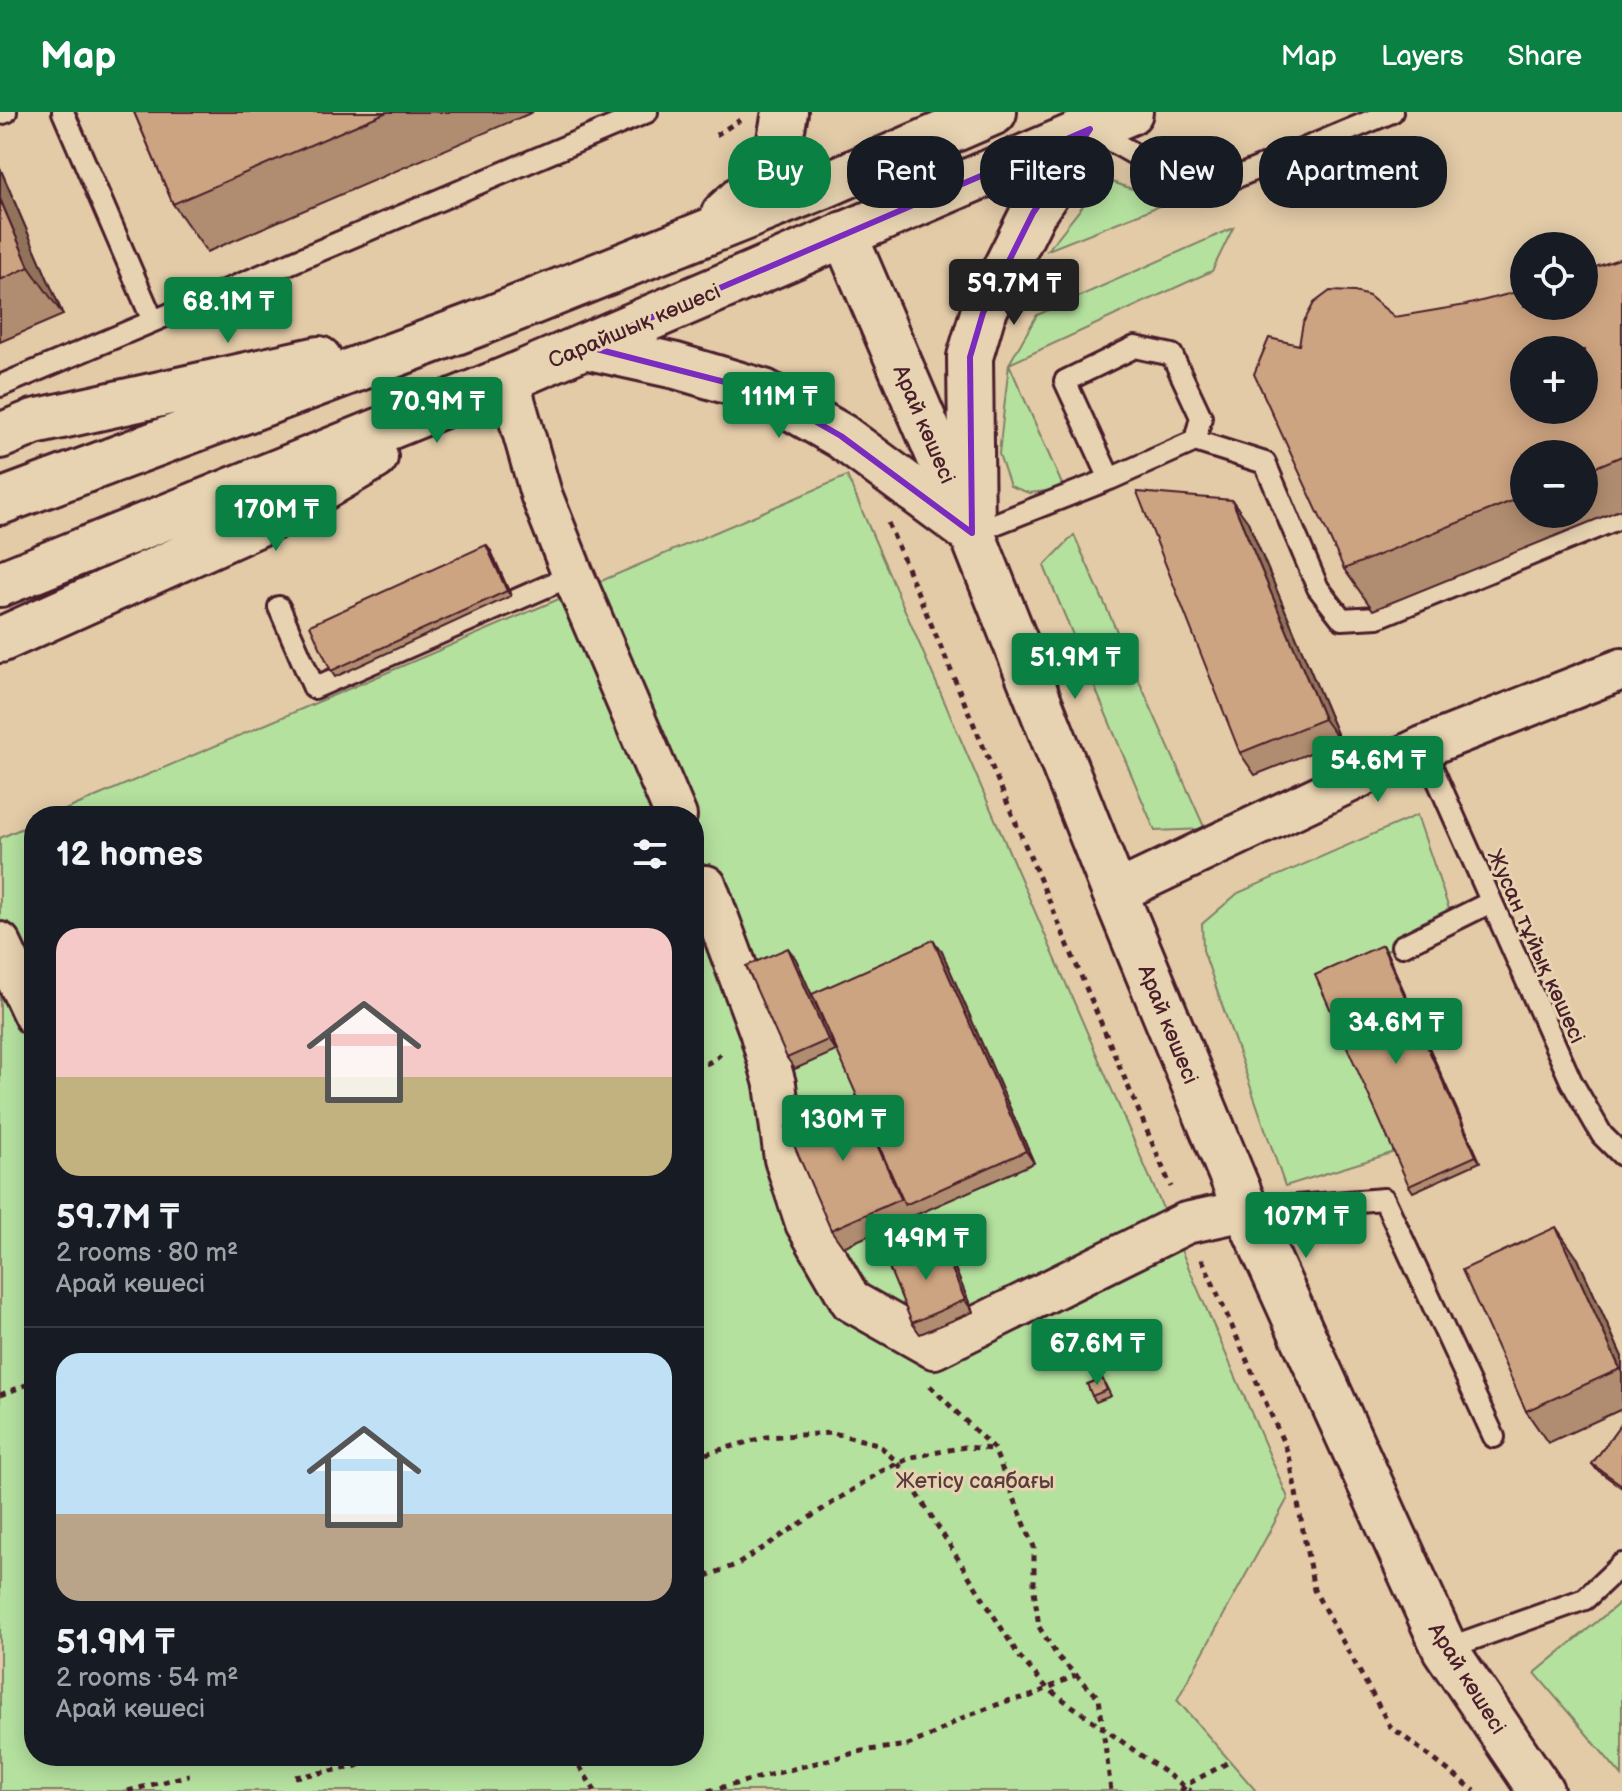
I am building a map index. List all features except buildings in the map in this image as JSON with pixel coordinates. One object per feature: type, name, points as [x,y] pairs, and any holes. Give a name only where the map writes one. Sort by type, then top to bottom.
[{"type":"main road","name":"Арай көшесі","points":[[788,112],[799,136]]},
{"type":"main road","points":[[690,238],[730,210],[775,168],[788,112]]},
{"type":"main road","points":[[831,183],[994,112]]},
{"type":"main road","name":"Сарайшық көшесі","points":[[0,584],[508,379],[1130,112]]},
{"type":"main road","points":[[972,533],[970,357],[983,313],[1033,213],[1090,129]]},
{"type":"main road","name":"Арай көшесі","points":[[831,204],[972,533],[1115,893],[1246,1210],[1445,1649],[1541,1791]]},
{"type":"main road","points":[[0,502],[477,324],[767,208]]},
{"type":"main road","points":[[0,436],[34,422],[477,324]]},
{"type":"main road","points":[[585,346],[676,366],[764,392],[841,436],[972,533]]},
{"type":"main road","points":[[0,640],[271,518],[508,379]]},
{"type":"street","points":[[508,379],[541,494],[672,806]]},
{"type":"street","points":[[1115,893],[1423,747],[1622,669]]},
{"type":"street","points":[[704,893],[760,1031],[775,1084],[785,1159],[806,1223],[851,1301],[934,1348],[1186,1223],[1246,1210]]},
{"type":"street","points":[[0,943],[24,994]]},
{"type":"lane","points":[[0,114],[6,112]]},
{"type":"lane","points":[[63,112],[153,321]]},
{"type":"lane","points":[[0,386],[647,112]]},
{"type":"lane","points":[[1090,129],[1194,188],[1220,184],[1392,112]]},
{"type":"lane","points":[[1110,479],[1065,381],[1135,347],[1172,355],[1201,417],[1195,441]]},
{"type":"lane","points":[[972,533],[1110,479],[1195,441],[1265,463],[1318,588],[1342,619],[1378,617],[1622,517]]},
{"type":"lane","points":[[279,607],[314,688],[573,575]]},
{"type":"lane","name":"Жусан тұйық көшесі","points":[[1423,747],[1571,1081],[1602,1135],[1622,1155]]},
{"type":"lane","points":[[1402,946],[1491,902]]},
{"type":"lane","points":[[1246,1210],[1384,1199],[1494,1437]]},
{"type":"lane","points":[[1445,1649],[1585,1599],[1622,1564]]},
{"type":"path","points":[[716,135],[740,120]]},
{"type":"path","points":[[886,518],[1186,1223],[1289,1455],[1314,1590],[1390,1726],[1475,1791]]},
{"type":"path","points":[[934,1348],[926,1382],[994,1449],[1034,1547],[1034,1590],[1039,1627],[1058,1657],[1099,1698],[1111,1791]]},
{"type":"path","points":[[0,1395],[24,1386]]},
{"type":"path","points":[[704,1454],[766,1437],[833,1433],[878,1444],[898,1463],[1019,1656],[1047,1688],[1188,1788]]},
{"type":"path","points":[[704,1577],[738,1564],[898,1463],[912,1457],[965,1447],[994,1449]]},
{"type":"path","points":[[708,1791],[862,1751],[908,1745],[962,1718],[1076,1675]]},
{"type":"path","points":[[1181,1791],[1231,1761]]},
{"type":"path","points":[[295,1777],[356,1766]]},
{"type":"path","points":[[579,1766],[595,1791]]},
{"type":"path","points":[[128,1791],[189,1775]]},
{"type":"highlighted area","points":[[1090,129],[1033,213],[983,313],[970,357],[972,533],[841,436],[764,392],[585,346]]},
{"type":"green space","points":[[1114,183],[1130,188],[1130,208],[1154,208],[1048,250],[1081,208],[1114,208]]},
{"type":"green space","points":[[1233,228],[1212,271],[1009,364],[1037,315]]},
{"type":"green space","points":[[1009,364],[1064,489],[1029,493],[1010,486],[999,454]]},
{"type":"green space","name":"Жетісу саябағы","points":[[847,476],[1288,1498],[1177,1700],[1256,1791],[0,1791],[0,838],[24,827],[24,1766],[704,1766],[704,806],[74,806]]},
{"type":"green space","points":[[1074,535],[1205,829],[1155,831],[1044,566]]},
{"type":"green space","points":[[1417,815],[1449,909],[1386,951],[1395,1152],[1285,1186],[1203,950],[1202,924],[1238,893]]},
{"type":"green space","points":[[1622,1601],[1622,1776],[1535,1673]]}]
